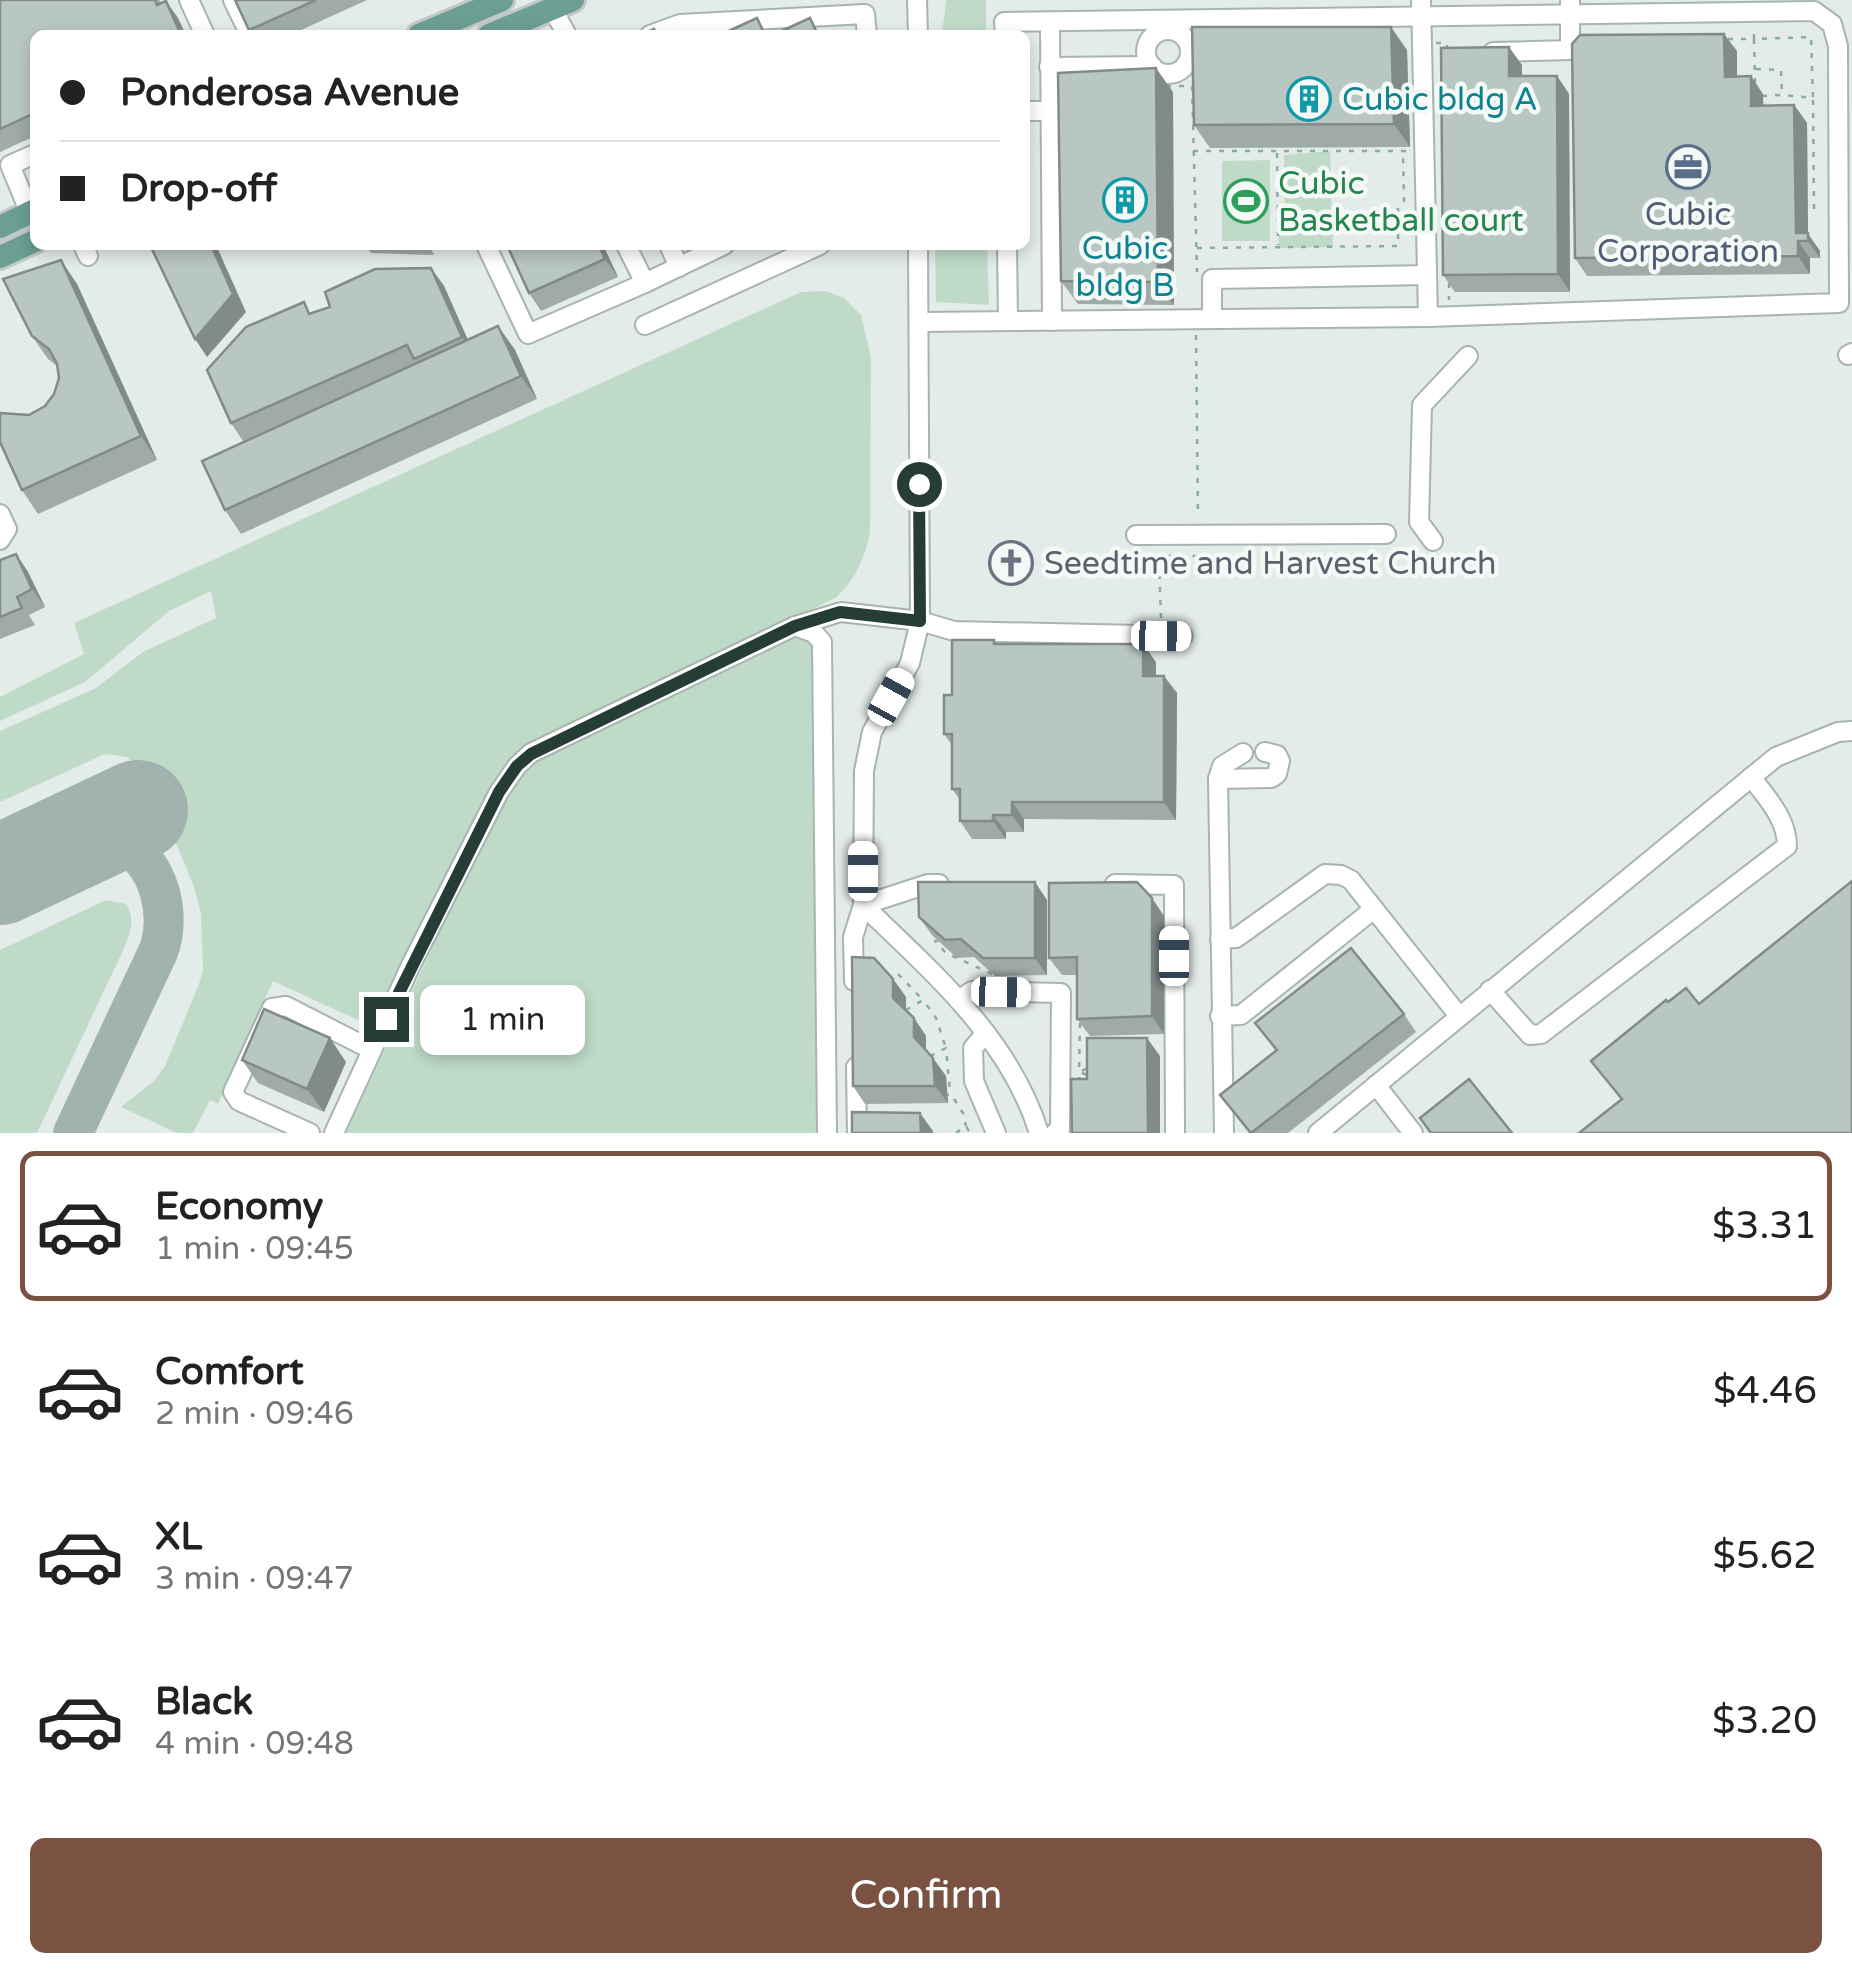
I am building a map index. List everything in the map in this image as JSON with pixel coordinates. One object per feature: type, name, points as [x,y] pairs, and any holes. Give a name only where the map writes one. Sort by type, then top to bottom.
[{"type":"main road","points":[[430,30],[490,2]]},
{"type":"main road","points":[[521,28],[562,4]]},
{"type":"main road","points":[[0,226],[30,213]]},
{"type":"main road","points":[[0,258],[30,243]]},
{"type":"street","points":[[189,0],[203,30]]},
{"type":"street","points":[[233,0],[248,30]]},
{"type":"street","points":[[917,0],[918,30]]},
{"type":"street","points":[[1152,66],[1146,49],[1162,26],[1160,0]]},
{"type":"street","points":[[562,4],[566,30]]},
{"type":"street","points":[[664,30],[680,24],[844,7],[865,14],[867,30]]},
{"type":"street","points":[[1487,52],[1570,50],[1570,7]]},
{"type":"street","points":[[1420,9],[1428,317]]},
{"type":"street","points":[[918,322],[1204,324],[1846,302],[1837,34],[1824,16],[1814,11],[1420,9],[1162,26],[1004,22],[1004,30]]},
{"type":"street","points":[[1050,22],[1052,320]]},
{"type":"street","points":[[1049,67],[1152,66],[1161,72],[1175,72],[1188,58],[1185,38],[1162,26]]},
{"type":"street","points":[[1030,112],[1049,111]]},
{"type":"street","points":[[30,156],[10,165],[30,208]]},
{"type":"street","points":[[488,250],[528,334],[714,250]]},
{"type":"street","points":[[628,250],[645,284]]},
{"type":"street","points":[[671,250],[679,267]]},
{"type":"street","points":[[645,325],[809,250]]},
{"type":"street","points":[[854,996],[853,937],[863,904],[867,758],[872,732],[910,662],[920,621],[918,250]]},
{"type":"street","points":[[1007,250],[1008,321]]},
{"type":"street","points":[[1204,324],[1212,279],[1427,275]]},
{"type":"street","points":[[1433,541],[1419,522],[1422,405],[1468,356]]},
{"type":"street","points":[[0,514],[6,529],[0,540]]},
{"type":"street","points":[[1136,535],[1386,534]]},
{"type":"street","points":[[828,1133],[822,642],[840,612]]},
{"type":"street","points":[[334,1133],[428,931],[499,792],[517,766],[550,742],[795,626],[840,612],[920,621],[954,631],[1184,636]]},
{"type":"street","points":[[795,626],[814,633],[822,642]]},
{"type":"street","points":[[1318,1133],[1776,756],[1838,732],[1852,731]]},
{"type":"street","points":[[1218,779],[1271,778],[1277,774],[1280,760],[1264,752]]},
{"type":"street","points":[[1224,1133],[1218,779],[1222,766],[1244,754]]},
{"type":"street","points":[[1490,990],[1519,1027],[1530,1035],[1541,1034],[1786,846],[1780,818],[1751,777]]},
{"type":"street","points":[[1220,939],[1236,938],[1325,874],[1341,875],[1351,880],[1459,1016]]},
{"type":"street","points":[[863,904],[928,884],[966,884]]},
{"type":"street","points":[[1098,884],[1174,884],[1175,1133]]},
{"type":"street","points":[[863,904],[960,999],[1022,1092],[1038,1133]]},
{"type":"street","points":[[1220,1016],[1241,1015],[1374,910]]},
{"type":"street","points":[[960,999],[972,991],[1061,994],[1060,1130],[1056,1133]]},
{"type":"street","points":[[310,1133],[238,1101],[233,1092],[272,1008],[286,1006],[372,1050]]},
{"type":"street","points":[[985,1034],[972,1048],[974,1081],[996,1133]]},
{"type":"street","points":[[855,1055],[857,1133]]},
{"type":"street","points":[[1376,1085],[1413,1133]]},
{"type":"path","points":[[1752,12],[1756,94]]},
{"type":"path","points":[[1715,40],[1811,37],[1814,212]]},
{"type":"path","points":[[1435,43],[1446,43],[1446,58]]},
{"type":"path","points":[[1754,69],[1781,70],[1782,95]]},
{"type":"path","points":[[1158,86],[1192,86],[1197,282]]},
{"type":"path","points":[[1763,96],[1813,98]]},
{"type":"path","points":[[1194,152],[1412,152]]},
{"type":"path","points":[[1278,152],[1278,248]]},
{"type":"path","points":[[1196,248],[1398,246],[1398,208],[1404,200],[1402,152]]},
{"type":"path","points":[[1448,274],[1449,316]]},
{"type":"path","points":[[1198,524],[1204,324]]},
{"type":"path","points":[[1161,625],[1159,563],[1168,556],[1198,556],[1198,544]]},
{"type":"path","points":[[938,941],[946,953],[1005,977]]},
{"type":"path","points":[[898,974],[936,1018],[946,1048],[950,1094],[964,1113],[970,1133]]},
{"type":"path","points":[[906,1010],[923,1000]]},
{"type":"path","points":[[1078,1093],[1080,1020]]},
{"type":"path","points":[[928,1057],[946,1048]]},
{"type":"path","points":[[1079,1072],[1092,1066]]},
{"type":"path","points":[[1079,1072],[1096,1078]]},
{"type":"path","points":[[943,1100],[944,1095],[950,1094]]},
{"type":"path","points":[[956,1133],[966,1126]]},
{"type":"green space","points":[[946,0],[986,0],[986,30],[943,30]]},
{"type":"green space","points":[[1330,151],[1333,247],[1279,248],[1278,229],[1285,227],[1284,155]]},
{"type":"green space","name":"Cubic Basketball court","points":[[1270,160],[1270,241],[1222,241],[1222,161]]},
{"type":"green space","points":[[935,250],[987,250],[989,305],[936,302]]},
{"type":"green space","points":[[826,291],[844,298],[861,315],[871,358],[870,532],[859,567],[844,590],[837,597],[556,733],[505,771],[483,799],[375,1028],[273,981],[218,1104],[210,1100],[193,1133],[177,1133],[121,1107],[155,1080],[165,1066],[199,984],[203,970],[201,913],[193,884],[175,841],[128,757],[105,754],[0,802],[0,731],[96,688],[143,652],[216,618],[211,591],[169,611],[85,682],[0,721],[0,697],[84,654],[74,623],[801,292]]},
{"type":"green space","points":[[794,635],[806,635],[818,649],[821,1133],[346,1133],[507,787],[534,761]]},
{"type":"green space","points":[[106,900],[126,904],[129,909],[131,924],[126,944],[37,1133],[0,1133],[0,950]]},
{"type":"building","points":[[0,0],[155,0],[157,5],[166,1],[179,30],[30,30],[30,115],[0,129]]},
{"type":"building","points":[[235,0],[316,0],[249,30]]},
{"type":"building","points":[[757,18],[763,30],[731,30]]},
{"type":"building","points":[[810,18],[816,30],[784,30]]},
{"type":"building","name":"Cubic bldg A","points":[[1192,27],[1391,27],[1394,124],[1194,125]]},
{"type":"building","points":[[1724,34],[1725,77],[1751,76],[1751,106],[1794,105],[1796,233],[1808,233],[1808,241],[1798,241],[1798,256],[1575,258],[1572,44],[1580,35]]},
{"type":"building","points":[[1509,47],[1509,76],[1557,76],[1558,274],[1443,275],[1441,48]]},
{"type":"building","name":"Cubic bldg B","points":[[1156,68],[1158,282],[1061,281],[1058,73]]},
{"type":"building","points":[[152,250],[213,250],[233,294],[195,339]]},
{"type":"building","points":[[509,250],[601,250],[605,259],[529,293]]},
{"type":"building","points":[[61,260],[141,436],[22,490],[0,442],[0,413],[29,415],[45,406],[59,378],[49,349],[32,336],[3,279]]},
{"type":"building","points":[[431,268],[462,337],[414,359],[407,345],[231,423],[207,370],[246,327],[304,302],[309,314],[330,307],[325,292],[375,269]]},
{"type":"building","points":[[498,326],[521,376],[225,510],[202,461]]},
{"type":"building","points":[[16,554],[32,589],[17,597],[22,608],[0,617],[0,560]]},
{"type":"building","points":[[952,640],[994,640],[994,644],[1143,644],[1143,676],[1164,676],[1164,802],[1012,802],[1012,815],[993,815],[993,821],[960,821],[960,789],[952,789],[952,734],[944,734],[944,695],[952,695]]},
{"type":"building","points":[[1852,881],[1852,1133],[1579,1133],[1622,1099],[1591,1061],[1686,988],[1699,1004]]},
{"type":"building","points":[[918,882],[1035,882],[1035,958],[983,958],[961,939],[945,940],[919,917]]},
{"type":"building","points":[[1137,882],[1152,898],[1152,1016],[1077,1019],[1077,957],[1049,958],[1049,883]]},
{"type":"building","points":[[1351,948],[1404,1014],[1251,1133],[1220,1095],[1277,1050],[1255,1023]]},
{"type":"building","points":[[852,957],[874,958],[893,979],[893,998],[914,1018],[914,1037],[933,1058],[935,1086],[853,1086]]},
{"type":"building","points":[[264,1009],[330,1038],[307,1089],[242,1060]]},
{"type":"building","points":[[1087,1038],[1147,1038],[1148,1133],[1072,1133],[1071,1079],[1087,1079]]},
{"type":"building","points":[[1469,1079],[1512,1133],[1431,1133],[1420,1118]]},
{"type":"building","points":[[852,1112],[920,1113],[921,1133],[852,1133]]},
{"type":"taxiway","points":[[73,1133],[158,952],[164,923],[160,892],[136,853],[112,841],[76,839]]},
{"type":"runway","points":[[0,875],[138,810]]},
{"type":"place","name":"Cubic bldg A","points":[[1309,99]]},
{"type":"place","name":"Cubic Corporation","points":[[1688,167]]},
{"type":"place","name":"Cubic bldg B","points":[[1125,200]]},
{"type":"place","name":"Cubic Basketball court","points":[[1246,201]]},
{"type":"place","name":"Seedtime and Harvest Church","points":[[1011,563]]},
{"type":"route","points":[[386,1019],[499,792],[531,754],[795,626],[840,612],[920,621],[919,484]]}]
